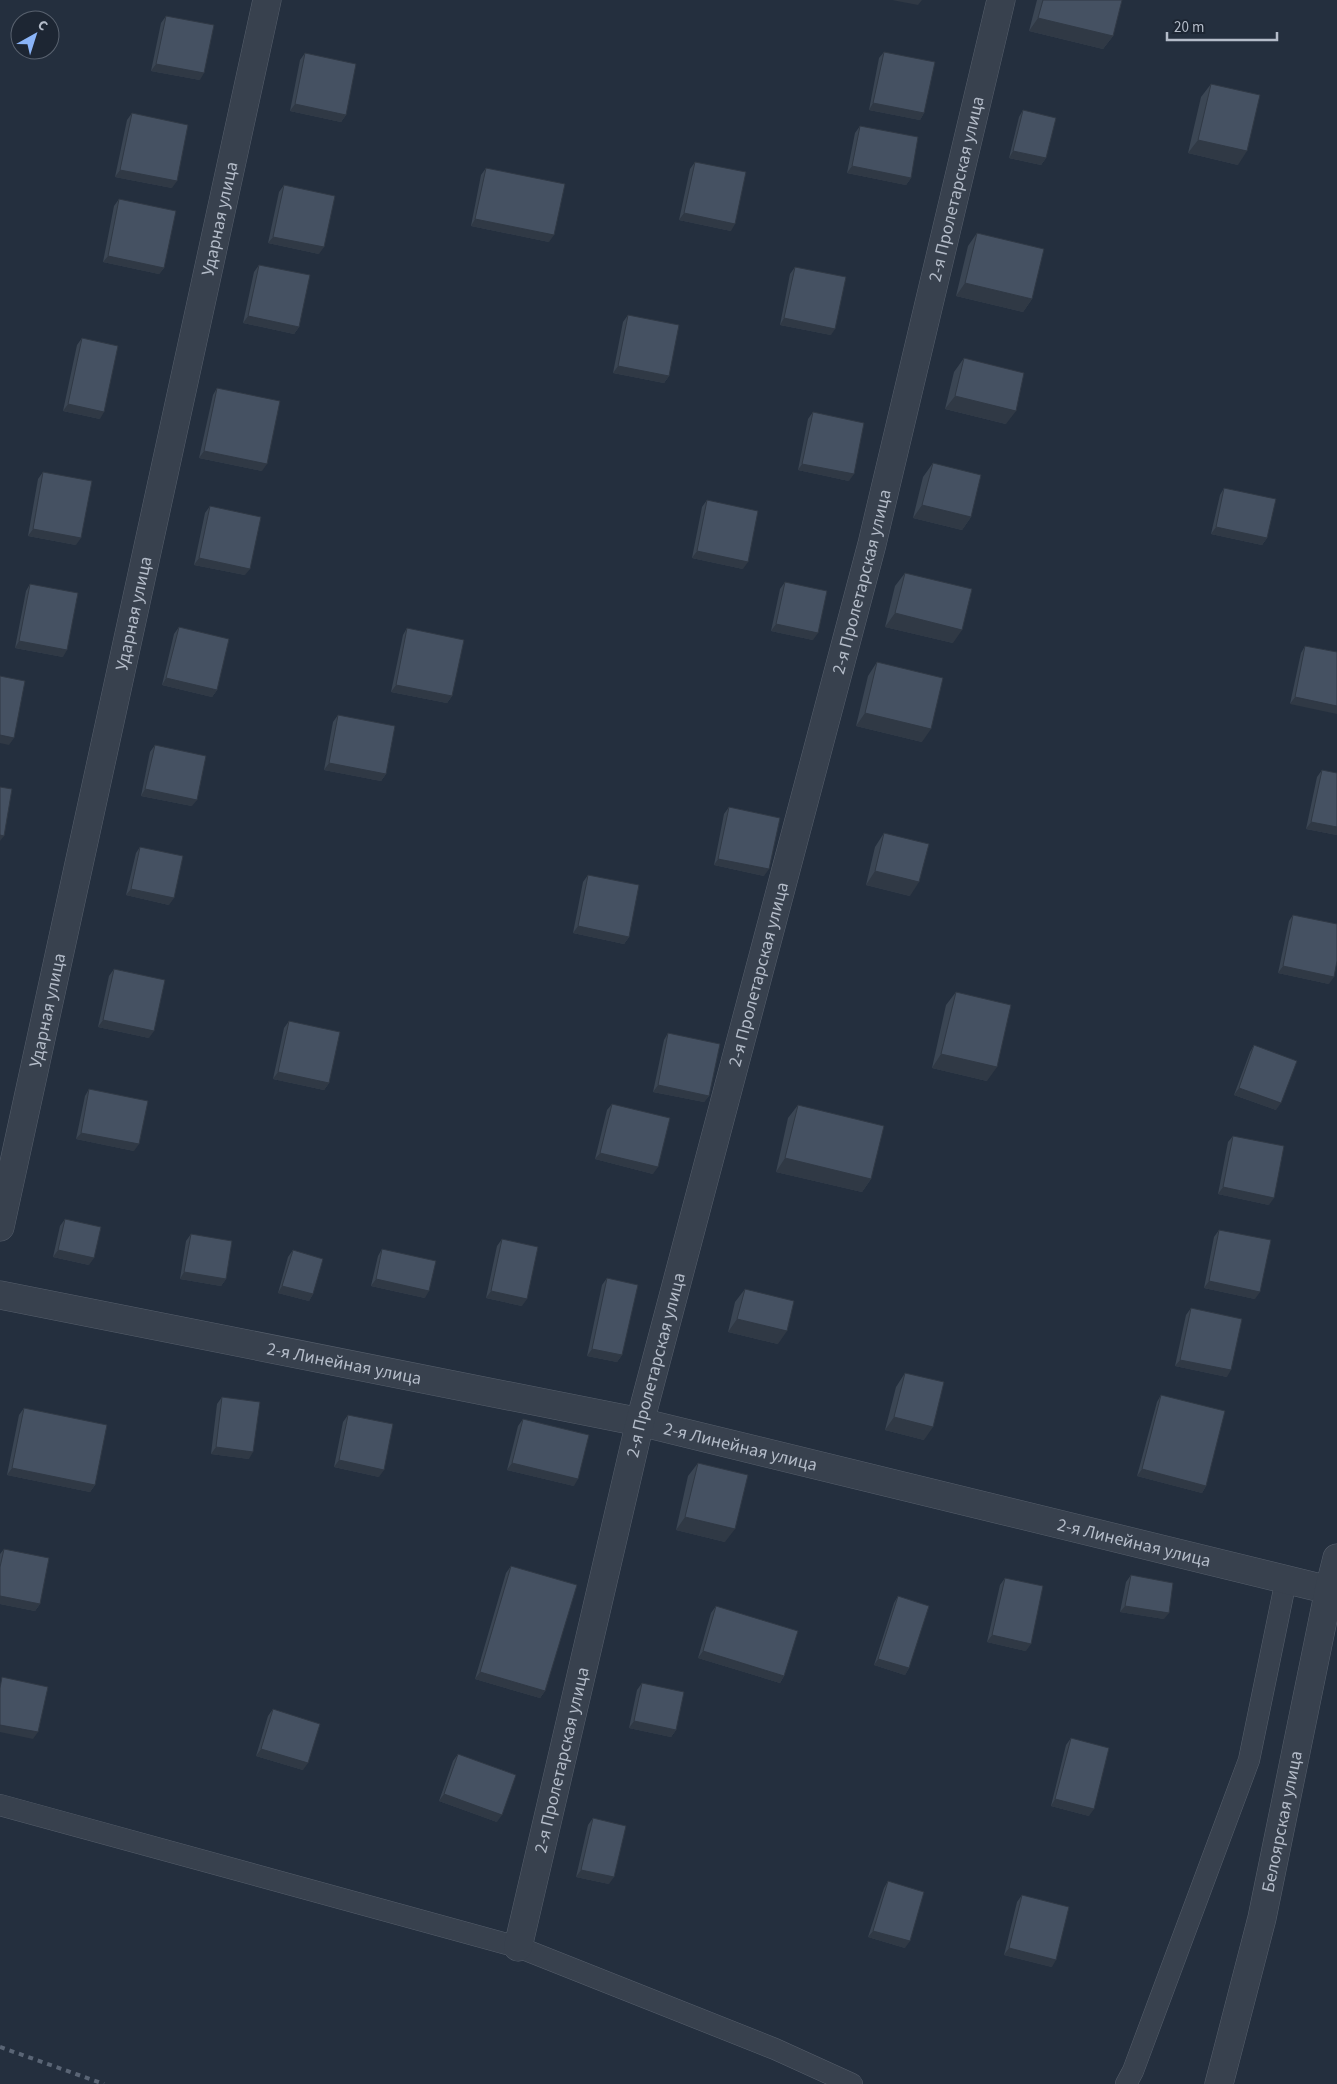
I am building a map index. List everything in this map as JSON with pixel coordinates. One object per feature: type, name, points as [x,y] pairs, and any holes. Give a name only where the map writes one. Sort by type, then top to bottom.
[{"type":"street","name":"Ударная улица","points":[[0,1227],[267,0]]},
{"type":"street","name":"2-я Пролетарская улица","points":[[518,1948],[640,1422],[872,544],[1001,0]]},
{"type":"street","name":"2-я Линейная улица","points":[[0,1295],[640,1422],[1333,1591]]},
{"type":"street","name":"Белоярская улица","points":[[1219,2084],[1262,1918],[1333,1591],[1337,1558]]},
{"type":"lane","points":[[1126,2084],[1133,2071],[1249,1760],[1286,1580]]},
{"type":"lane","points":[[0,1805],[518,1948],[775,2049],[852,2084]]},
{"type":"building","points":[[1043,0],[1122,0],[1113,36],[1038,18]]},
{"type":"building","points":[[166,16],[214,25],[204,73],[156,64]]},
{"type":"building","points":[[884,52],[935,62],[924,113],[873,103]]},
{"type":"building","points":[[305,53],[356,64],[346,115],[295,104]]},
{"type":"building","points":[[1211,84],[1260,95],[1247,151],[1198,140]]},
{"type":"building","points":[[1023,110],[1056,118],[1046,158],[1013,151]]},
{"type":"building","points":[[132,113],[188,125],[177,181],[120,170]]},
{"type":"building","points":[[860,126],[918,137],[911,178],[852,166]]},
{"type":"building","points":[[695,162],[746,172],[735,224],[684,213]]},
{"type":"building","points":[[486,168],[565,184],[554,235],[475,219]]},
{"type":"building","points":[[284,185],[335,196],[324,247],[273,237]]},
{"type":"building","points":[[119,199],[176,211],[164,268],[108,256]]},
{"type":"building","points":[[977,233],[1044,249],[1032,299],[965,283]]},
{"type":"building","points":[[259,265],[310,275],[299,327],[248,316]]},
{"type":"building","points":[[795,267],[846,277],[835,329],[784,318]]},
{"type":"building","points":[[628,315],[679,325],[669,376],[618,366]]},
{"type":"building","points":[[82,338],[118,346],[104,412],[68,404]]},
{"type":"building","points":[[964,358],[1024,373],[1016,411],[955,396]]},
{"type":"building","points":[[217,388],[280,401],[267,464],[204,451]]},
{"type":"building","points":[[813,412],[864,423],[854,474],[802,464]]},
{"type":"building","points":[[933,463],[981,475],[971,517],[922,505]]},
{"type":"building","points":[[43,472],[92,481],[81,538],[33,529]]},
{"type":"building","points":[[1224,488],[1276,499],[1267,538],[1216,527]]},
{"type":"building","points":[[707,500],[758,511],[748,562],[697,551]]},
{"type":"building","points":[[210,506],[261,517],[250,569],[199,558]]},
{"type":"building","points":[[905,573],[972,589],[962,630],[895,613]]},
{"type":"building","points":[[785,582],[827,591],[818,633],[776,624]]},
{"type":"building","points":[[30,584],[78,593],[67,650],[19,641]]},
{"type":"building","points":[[179,627],[229,639],[217,690],[166,678]]},
{"type":"building","points":[[407,628],[464,640],[452,696],[396,685]]},
{"type":"building","points":[[1305,646],[1337,652],[1337,706],[1295,697]]},
{"type":"building","points":[[877,662],[943,678],[931,729],[865,713]]},
{"type":"building","points":[[0,676],[25,681],[14,738],[0,735]]},
{"type":"building","points":[[338,715],[395,726],[386,774],[329,763]]},
{"type":"building","points":[[155,745],[206,756],[197,800],[145,789]]},
{"type":"building","points":[[1322,770],[1337,773],[1337,827],[1311,822]]},
{"type":"building","points":[[0,787],[12,789],[4,836],[0,835]]},
{"type":"building","points":[[729,807],[780,818],[769,869],[718,859]]},
{"type":"building","points":[[884,833],[929,844],[919,882],[875,871]]},
{"type":"building","points":[[140,847],[183,856],[174,898],[131,889]]},
{"type":"building","points":[[588,875],[639,885],[629,937],[578,926]]},
{"type":"building","points":[[1293,915],[1337,924],[1337,961],[1334,977],[1283,966]]},
{"type":"building","points":[[114,969],[165,980],[154,1031],[103,1020]]},
{"type":"building","points":[[956,992],[1011,1005],[997,1067],[941,1054]]},
{"type":"building","points":[[289,1021],[340,1032],[329,1083],[278,1072]]},
{"type":"building","points":[[668,1033],[720,1044],[709,1096],[658,1085]]},
{"type":"building","points":[[1254,1045],[1297,1061],[1281,1103],[1239,1088]]},
{"type":"building","points":[[89,1089],[148,1101],[139,1144],[81,1133]]},
{"type":"building","points":[[612,1104],[670,1118],[658,1167],[600,1153]]},
{"type":"building","points":[[798,1105],[884,1126],[871,1179],[785,1158]]},
{"type":"building","points":[[1233,1136],[1284,1146],[1274,1198],[1223,1187]]},
{"type":"building","points":[[65,1219],[101,1227],[94,1258],[58,1250]]},
{"type":"building","points":[[1219,1230],[1271,1240],[1260,1292],[1209,1281]]},
{"type":"building","points":[[191,1234],[232,1241],[226,1279],[184,1272]]},
{"type":"building","points":[[502,1239],[538,1247],[527,1299],[491,1291]]},
{"type":"building","points":[[382,1249],[436,1261],[429,1291],[376,1279]]},
{"type":"building","points":[[293,1250],[323,1259],[313,1294],[282,1286]]},
{"type":"building","points":[[607,1278],[638,1285],[622,1355],[592,1349]]},
{"type":"building","points":[[745,1289],[794,1301],[787,1331],[737,1319]]},
{"type":"building","points":[[1191,1308],[1242,1319],[1231,1370],[1180,1360]]},
{"type":"building","points":[[905,1373],[944,1382],[933,1427],[894,1417]]},
{"type":"building","points":[[1161,1395],[1225,1411],[1206,1486],[1142,1469]]},
{"type":"building","points":[[222,1397],[260,1402],[253,1452],[216,1447]]},
{"type":"building","points":[[24,1408],[107,1425],[95,1485],[12,1468]]},
{"type":"building","points":[[348,1415],[393,1424],[384,1470],[339,1460]]},
{"type":"building","points":[[523,1419],[589,1435],[578,1479],[512,1463]]},
{"type":"building","points":[[698,1463],[748,1475],[735,1529],[685,1517]]},
{"type":"building","points":[[4,1549],[49,1558],[40,1604],[0,1596],[0,1567]]},
{"type":"building","points":[[511,1566],[577,1585],[545,1691],[480,1672]]},
{"type":"building","points":[[1131,1575],[1173,1583],[1169,1613],[1125,1606]]},
{"type":"building","points":[[1005,1578],[1043,1586],[1031,1644],[992,1635]]},
{"type":"building","points":[[898,1596],[929,1606],[909,1668],[878,1659]]},
{"type":"building","points":[[716,1606],[798,1631],[784,1676],[703,1651]]},
{"type":"building","points":[[2,1677],[48,1687],[38,1732],[0,1725],[0,1688]]},
{"type":"building","points":[[642,1683],[684,1692],[676,1730],[634,1721]]},
{"type":"building","points":[[273,1709],[320,1724],[308,1763],[261,1749]]},
{"type":"building","points":[[1071,1738],[1109,1748],[1094,1809],[1055,1799]]},
{"type":"building","points":[[458,1754],[516,1775],[502,1815],[444,1794]]},
{"type":"building","points":[[593,1818],[626,1826],[614,1877],[581,1870]]},
{"type":"building","points":[[888,1881],[924,1892],[910,1941],[873,1931]]},
{"type":"building","points":[[1022,1895],[1069,1907],[1056,1960],[1009,1948]]},
{"type":"railway","points":[[0,2047],[104,2084]]}]
